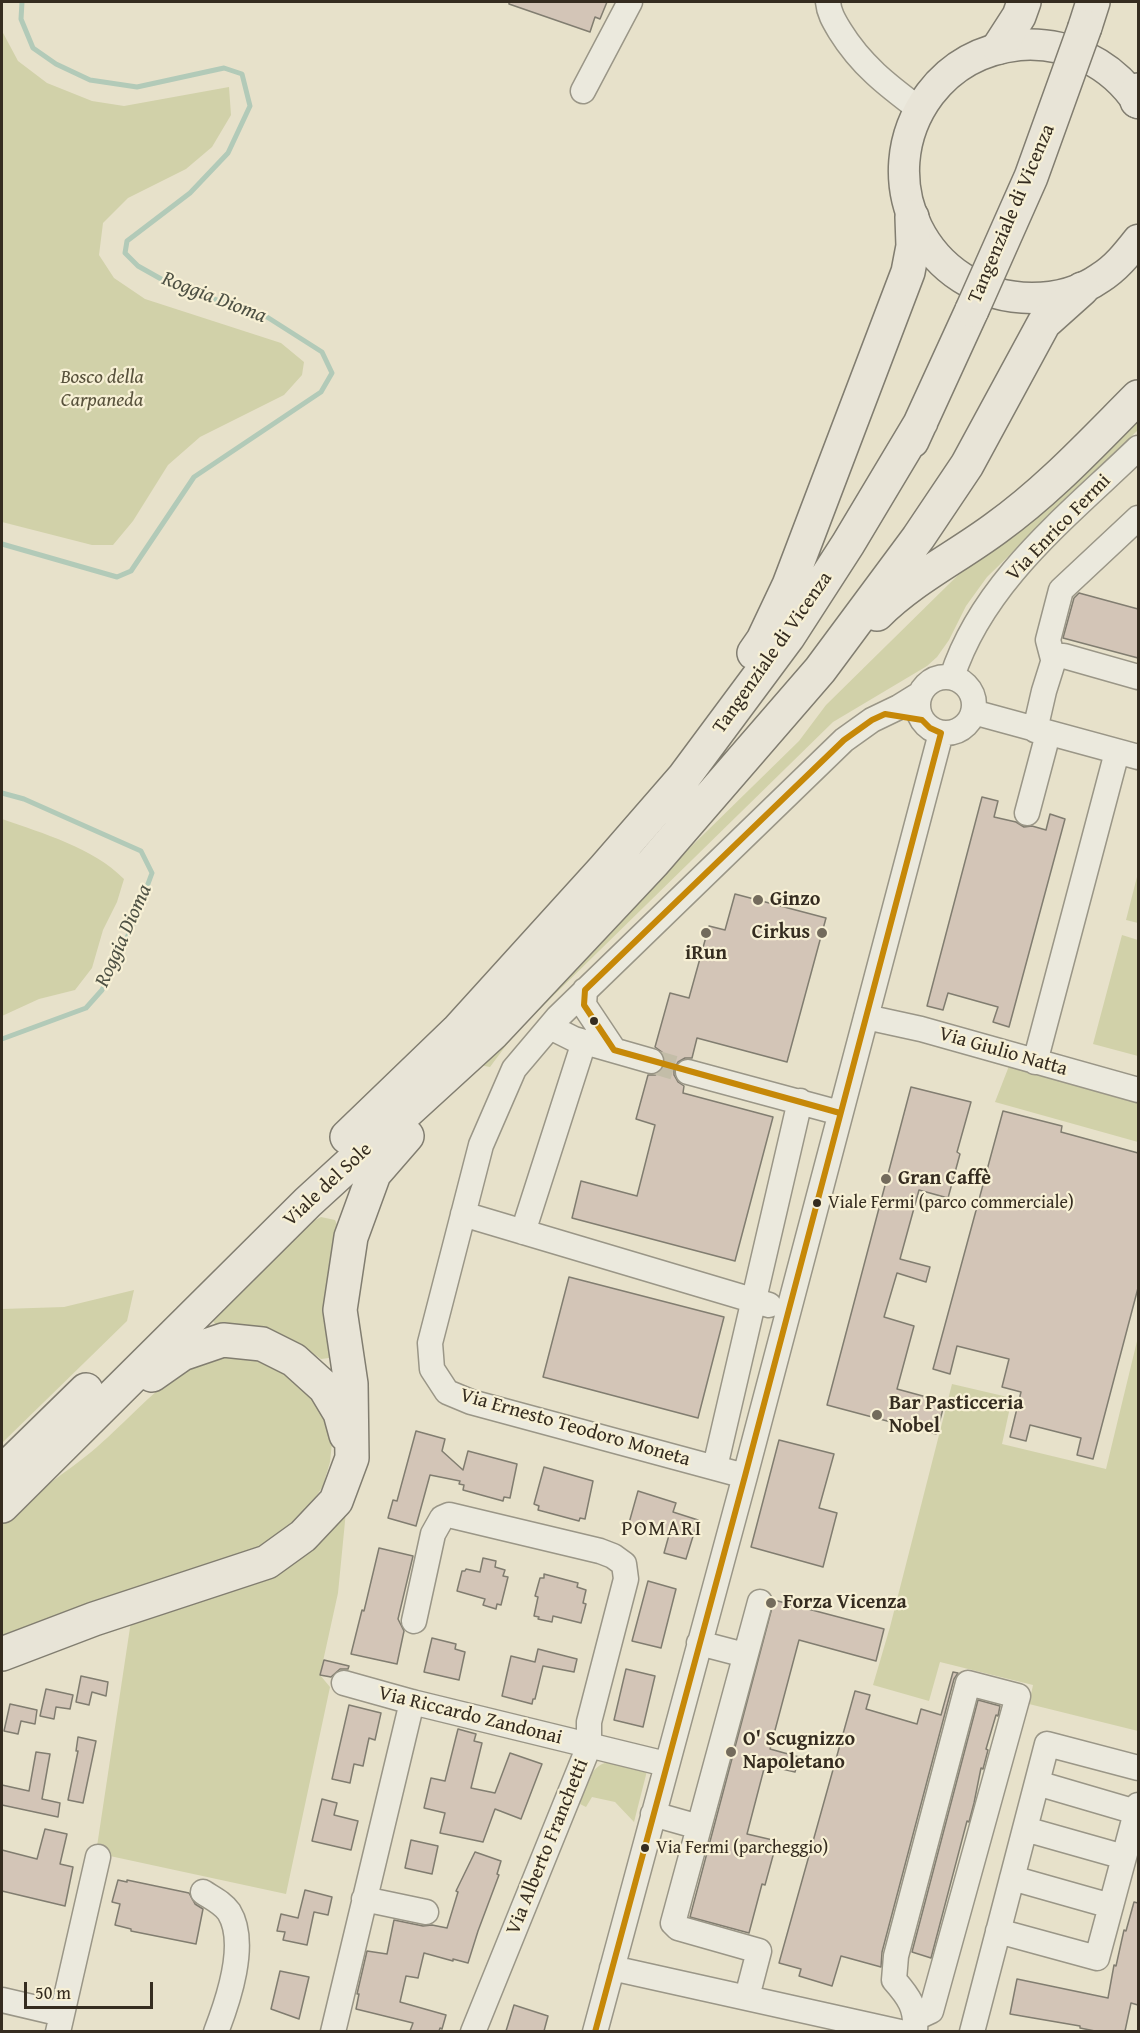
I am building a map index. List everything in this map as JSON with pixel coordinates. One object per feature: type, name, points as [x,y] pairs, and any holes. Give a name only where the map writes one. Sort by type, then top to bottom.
[{"type":"highway","points":[[999,47],[1019,16],[1024,2]]},
{"type":"highway","name":"Tangenziale di Vicenza","points":[[652,863],[789,670],[862,546],[921,422],[1031,177],[1089,14]]},
{"type":"highway","points":[[604,868],[763,640],[789,585],[908,272],[913,246],[912,217]]},
{"type":"highway","points":[[652,863],[820,670],[918,538],[967,465],[1044,323],[1082,289]]},
{"type":"highway","points":[[820,670],[889,603],[945,561],[996,528],[1052,482],[1138,396]]},
{"type":"highway","name":"Tangenziale di Vicenza","points":[[604,868],[684,777],[788,637],[848,544],[921,422]]},
{"type":"highway","name":"Viale del Sole","points":[[2,1506],[308,1202],[493,1033],[652,863]]},
{"type":"highway","name":"Viale del Sole","points":[[2,1472],[456,1031],[604,868]]},
{"type":"highway","points":[[2,1654],[94,1619],[267,1562],[303,1536],[336,1501],[351,1458],[351,1384],[340,1311],[351,1237],[374,1174],[452,1085],[493,1033]]},
{"type":"highway","points":[[87,1421],[182,1354],[223,1340],[262,1344],[294,1360],[325,1388],[340,1413],[351,1458]]},
{"type":"main road","points":[[1138,98],[1111,72],[1077,52],[1038,44],[999,47],[967,60],[940,81],[919,109],[908,134],[903,162],[904,190],[912,217],[928,247],[952,272],[981,289],[1015,298],[1049,298],[1082,289],[1127,261],[1138,240]]},
{"type":"street","points":[[583,91],[630,2]]},
{"type":"street","points":[[828,2],[828,12],[853,53],[882,81],[919,109]]},
{"type":"street","name":"Via Enrico Fermi","points":[[952,677],[961,650],[984,609],[1023,560],[1138,448]]},
{"type":"street","points":[[1027,813],[1053,658],[1048,640],[1061,590],[1138,518]]},
{"type":"street","points":[[1053,658],[1064,656],[1138,676]]},
{"type":"street","points":[[885,714],[932,726],[949,733],[964,726],[973,712],[972,694],[960,681],[952,677]]},
{"type":"street","name":"Via Ernesto Teodoro Moneta","points":[[745,1476],[471,1401],[447,1392],[432,1369],[430,1343],[481,1145],[514,1069],[585,990],[844,740],[872,720],[920,694],[930,681],[952,677]]},
{"type":"street","points":[[595,2031],[866,1017],[932,726],[918,707],[920,694]]},
{"type":"street","points":[[973,712],[1128,755],[1035,1062]]},
{"type":"street","points":[[585,990],[584,1005],[614,1050]]},
{"type":"street","name":"Via Giulio Natta","points":[[866,1017],[921,1029],[1138,1090]]},
{"type":"street","points":[[550,1027],[574,1039],[651,1061]]},
{"type":"street","points":[[523,1232],[584,1042]]},
{"type":"street","points":[[688,1072],[840,1113]]},
{"type":"street","points":[[715,1467],[800,1101]]},
{"type":"street","points":[[464,1214],[787,1310]]},
{"type":"street","name":"Via Alberto Franchetti","points":[[414,1621],[433,1534],[442,1518],[449,1515],[600,1551],[624,1564],[626,1579],[589,1722],[589,1746],[473,2031]]},
{"type":"street","points":[[747,1997],[759,1951],[678,1928],[673,1923],[760,1602]]},
{"type":"street","points":[[699,1643],[745,1655]]},
{"type":"street","name":"Via Riccardo Zandonai","points":[[344,1683],[412,1702],[666,1764]]},
{"type":"street","points":[[612,1968],[747,1997],[910,2027],[931,2011],[1018,1696],[968,1683],[896,1956],[894,1980],[909,1997],[910,2027]]},
{"type":"street","points":[[333,2031],[412,1702]]},
{"type":"street","points":[[972,2031],[1047,1744],[1138,1768]]},
{"type":"street","points":[[998,1931],[1097,1958],[1125,1857],[1137,1808],[1037,1784]]},
{"type":"street","points":[[653,1814],[699,1827]]},
{"type":"street","points":[[1025,1829],[1125,1857]]},
{"type":"street","points":[[2,2000],[60,2023],[98,1857]]},
{"type":"street","points":[[1012,1878],[1111,1906]]},
{"type":"street","points":[[203,1893],[228,1911],[235,1924],[237,1948],[229,1999],[216,2031]]},
{"type":"street","points":[[364,1899],[426,1912]]},
{"type":"green space","name":"Bosco della Carpaneda","points":[[2,31],[18,61],[47,83],[92,101],[124,106],[229,87],[231,115],[212,147],[186,169],[128,198],[103,223],[99,255],[114,278],[145,299],[281,343],[304,362],[302,375],[284,395],[200,437],[168,465],[133,521],[113,545],[92,545],[2,522]]},
{"type":"green space","points":[[1138,398],[1138,430],[987,577],[966,606],[949,640],[937,657],[927,666],[833,722],[513,1036],[490,1067],[479,1065],[517,1017],[799,741],[826,705]]},
{"type":"green space","points":[[2,819],[51,836],[82,850],[97,858],[124,879],[117,902],[103,930],[92,968],[75,990],[39,999],[2,1016]]},
{"type":"green space","points":[[1138,873],[1138,923],[1126,920]]},
{"type":"green space","points":[[1122,935],[1138,940],[1138,1056],[1093,1044]]},
{"type":"green space","points":[[1009,1066],[1138,1098],[1138,1142],[995,1102]]},
{"type":"green space","points":[[321,1217],[335,1220],[338,1227],[330,1264],[334,1346],[329,1358],[321,1359],[298,1343],[267,1330],[219,1330],[213,1321],[217,1312],[302,1227]]},
{"type":"green space","points":[[134,1290],[127,1321],[2,1443],[2,1309],[64,1307]]},
{"type":"green space","points":[[1138,1337],[1138,1731],[1029,1704],[1033,1685],[940,1662],[929,1701],[873,1685],[952,1384],[1012,1398],[1002,1444],[1106,1469]]},
{"type":"green space","points":[[232,1357],[258,1360],[303,1383],[333,1433],[330,1462],[323,1486],[306,1512],[284,1532],[246,1555],[198,1567],[155,1582],[2,1643],[2,1525],[36,1494],[97,1447],[176,1376],[198,1364]]},
{"type":"green space","points":[[347,1501],[338,1593],[320,1675],[330,1687],[286,1894],[96,1853],[131,1621]]},
{"type":"green space","points":[[608,1762],[647,1771],[634,1822],[615,1802],[592,1797],[586,1807],[580,1804],[592,1773],[596,1768]]},
{"type":"building","points":[[509,2],[607,2],[600,19],[595,17],[590,32],[509,4]]},
{"type":"building","points":[[1079,593],[1138,609],[1138,658],[1063,638],[1074,598]]},
{"type":"building","points":[[982,797],[998,801],[994,817],[1016,822],[1024,827],[1032,826],[1046,830],[1050,814],[1065,819],[1009,1027],[993,1022],[998,1007],[948,993],[943,1010],[927,1006]]},
{"type":"building","points":[[735,894],[826,918],[787,1062],[697,1038],[692,1058],[685,1058],[678,1062],[674,1069],[678,1082],[684,1086],[683,1093],[773,1117],[735,1261],[572,1218],[581,1181],[637,1196],[655,1125],[636,1119],[648,1075],[660,1072],[665,1064],[662,1052],[655,1047],[670,993],[689,998],[709,926],[725,930]]},
{"type":"building","points":[[911,1087],[971,1102],[957,1152],[960,1154],[948,1198],[919,1190],[900,1259],[930,1267],[926,1282],[897,1273],[884,1317],[914,1326],[897,1389],[945,1402],[936,1434],[827,1405]]},
{"type":"building","points":[[1003,1111],[1062,1126],[1061,1132],[1138,1153],[1138,1288],[1093,1459],[1077,1455],[1081,1438],[1030,1425],[1026,1441],[1010,1437],[1021,1392],[1002,1387],[1009,1359],[957,1346],[950,1374],[933,1369]]},
{"type":"building","points":[[569,1277],[724,1317],[698,1418],[543,1377]]},
{"type":"building","points":[[416,1431],[445,1439],[442,1451],[463,1470],[468,1451],[517,1464],[510,1498],[504,1497],[503,1501],[463,1490],[464,1485],[459,1484],[460,1481],[430,1475],[416,1526],[388,1518],[393,1500],[397,1501]]},
{"type":"building","points":[[779,1440],[834,1454],[819,1508],[837,1513],[823,1567],[751,1547]]},
{"type":"building","points":[[544,1467],[593,1481],[585,1519],[580,1518],[579,1521],[538,1510],[539,1506],[534,1504]]},
{"type":"building","points":[[638,1491],[676,1503],[673,1512],[698,1520],[686,1559],[664,1553],[669,1535],[629,1523]]},
{"type":"building","points":[[379,1548],[413,1556],[398,1619],[404,1631],[397,1664],[351,1654]]},
{"type":"building","points":[[483,1558],[496,1561],[495,1567],[505,1570],[503,1576],[508,1577],[501,1605],[497,1604],[496,1609],[483,1605],[485,1599],[457,1591],[462,1571],[466,1569],[480,1572]]},
{"type":"building","points":[[544,1574],[578,1583],[577,1587],[586,1590],[583,1603],[586,1604],[581,1623],[553,1616],[552,1622],[534,1616],[538,1597],[535,1596],[540,1578],[544,1578]]},
{"type":"building","points":[[648,1581],[676,1589],[661,1648],[632,1641]]},
{"type":"building","points":[[774,1600],[884,1629],[876,1661],[799,1640],[770,1749],[799,1757],[795,1772],[765,1765],[747,1834],[777,1841],[765,1885],[762,1884],[749,1933],[690,1917]]},
{"type":"building","points":[[432,1638],[456,1644],[455,1649],[465,1652],[459,1680],[424,1672]]},
{"type":"building","points":[[538,1649],[577,1659],[574,1672],[543,1666],[532,1704],[502,1696],[511,1656],[535,1662]]},
{"type":"building","points":[[324,1660],[349,1666],[348,1669],[340,1669],[331,1677],[320,1675]]},
{"type":"building","points":[[626,1669],[655,1676],[643,1727],[614,1720]]},
{"type":"building","points":[[953,1672],[958,1673],[954,1679],[882,1952],[881,1967],[841,1956],[832,1986],[799,1976],[801,1969],[779,1963],[855,1691],[870,1695],[866,1709],[917,1724],[921,1709],[941,1715]]},
{"type":"building","points":[[81,1676],[108,1682],[106,1696],[92,1692],[89,1705],[76,1702]]},
{"type":"building","points":[[46,1689],[73,1695],[70,1709],[56,1707],[54,1719],[40,1716]]},
{"type":"building","points":[[978,1700],[1000,1706],[986,1749],[988,1750],[983,1769],[981,1768],[969,1822],[967,1821],[931,1958],[912,1952]]},
{"type":"building","points":[[10,1704],[37,1710],[35,1724],[21,1721],[18,1734],[4,1731]]},
{"type":"building","points":[[349,1705],[381,1713],[375,1740],[369,1738],[363,1766],[354,1764],[350,1783],[332,1779]]},
{"type":"building","points":[[458,1729],[476,1734],[474,1741],[482,1743],[471,1788],[495,1793],[510,1753],[542,1764],[521,1819],[495,1809],[483,1842],[440,1833],[445,1813],[424,1808],[431,1778],[445,1781]]},
{"type":"building","points":[[78,1737],[96,1741],[83,1803],[68,1800],[78,1751],[76,1751]]},
{"type":"building","points":[[36,1752],[50,1754],[42,1799],[60,1803],[58,1817],[2,1805],[2,1785],[29,1791]]},
{"type":"building","points":[[322,1799],[337,1803],[334,1815],[358,1821],[351,1850],[312,1841]]},
{"type":"building","points":[[45,1829],[67,1834],[60,1864],[73,1867],[65,1906],[2,1891],[2,1850],[37,1859]]},
{"type":"building","points":[[411,1840],[438,1846],[432,1874],[405,1868]]},
{"type":"building","points":[[475,1852],[501,1861],[497,1874],[499,1875],[468,1963],[424,1953],[418,1978],[406,1976],[400,2002],[446,2015],[442,2029],[440,2028],[439,2031],[410,2031],[413,2023],[356,2009],[359,1994],[357,1994],[367,1951],[387,1954],[394,1920],[447,1928],[458,1892],[456,1891]]},
{"type":"building","points":[[118,1880],[189,1893],[195,1904],[203,1909],[196,1944],[131,1931],[131,1929],[115,1925],[120,1904],[112,1902]]},
{"type":"building","points":[[305,1890],[332,1897],[328,1915],[314,1912],[307,1945],[283,1940],[285,1932],[277,1931],[281,1914],[298,1918]]},
{"type":"building","points":[[1134,1902],[1138,1903],[1138,2005],[1131,2003],[1125,2031],[1095,2031],[1080,2028],[1080,2026],[1010,2014],[1017,1979],[1108,1998],[1114,1965],[1116,1966],[1124,1930],[1126,1931]]},
{"type":"building","points":[[280,1971],[309,1977],[299,2019],[271,2009]]},
{"type":"building","points":[[514,2005],[548,2016],[544,2031],[506,2031]]},
{"type":"waterway","name":"Roggia Dioma","points":[[2,544],[117,577],[131,571],[194,477],[321,392],[332,373],[322,352],[267,317],[170,284],[138,266],[125,253],[127,241],[190,193],[228,153],[250,106],[242,74],[224,68],[137,87],[90,80],[56,64],[33,48],[21,19],[22,2]]},
{"type":"waterway","name":"Roggia Dioma","points":[[2,793],[24,799],[141,851],[152,873],[132,927],[102,990],[86,1008],[2,1039]]},
{"type":"tunnel","points":[[651,1061],[688,1072]]},
{"type":"transit line","points":[[595,2032],[745,1476],[941,733],[930,728],[922,720],[885,714],[872,720],[844,740],[585,990],[584,1005],[614,1050],[840,1113]]},
{"type":"place","name":"Ginzo","points":[[758,900]]},
{"type":"place","name":"iRun","points":[[706,933]]},
{"type":"place","name":"Cirkus","points":[[822,933]]},
{"type":"place","name":"Gran Caffè","points":[[886,1179]]},
{"type":"place","name":"Viale Fermi (parco commerciale)","points":[[817,1203]]},
{"type":"place","name":"Bar Pasticceria Nobel","points":[[877,1415]]},
{"type":"place","name":"Forza Vicenza","points":[[771,1603]]},
{"type":"place","name":"O' Scugnizzo Napoletano","points":[[731,1752]]},
{"type":"place","name":"Via Fermi (parcheggio)","points":[[645,1848]]},
{"type":"district","name":"POMARI","points":[[662,1530]]}]
